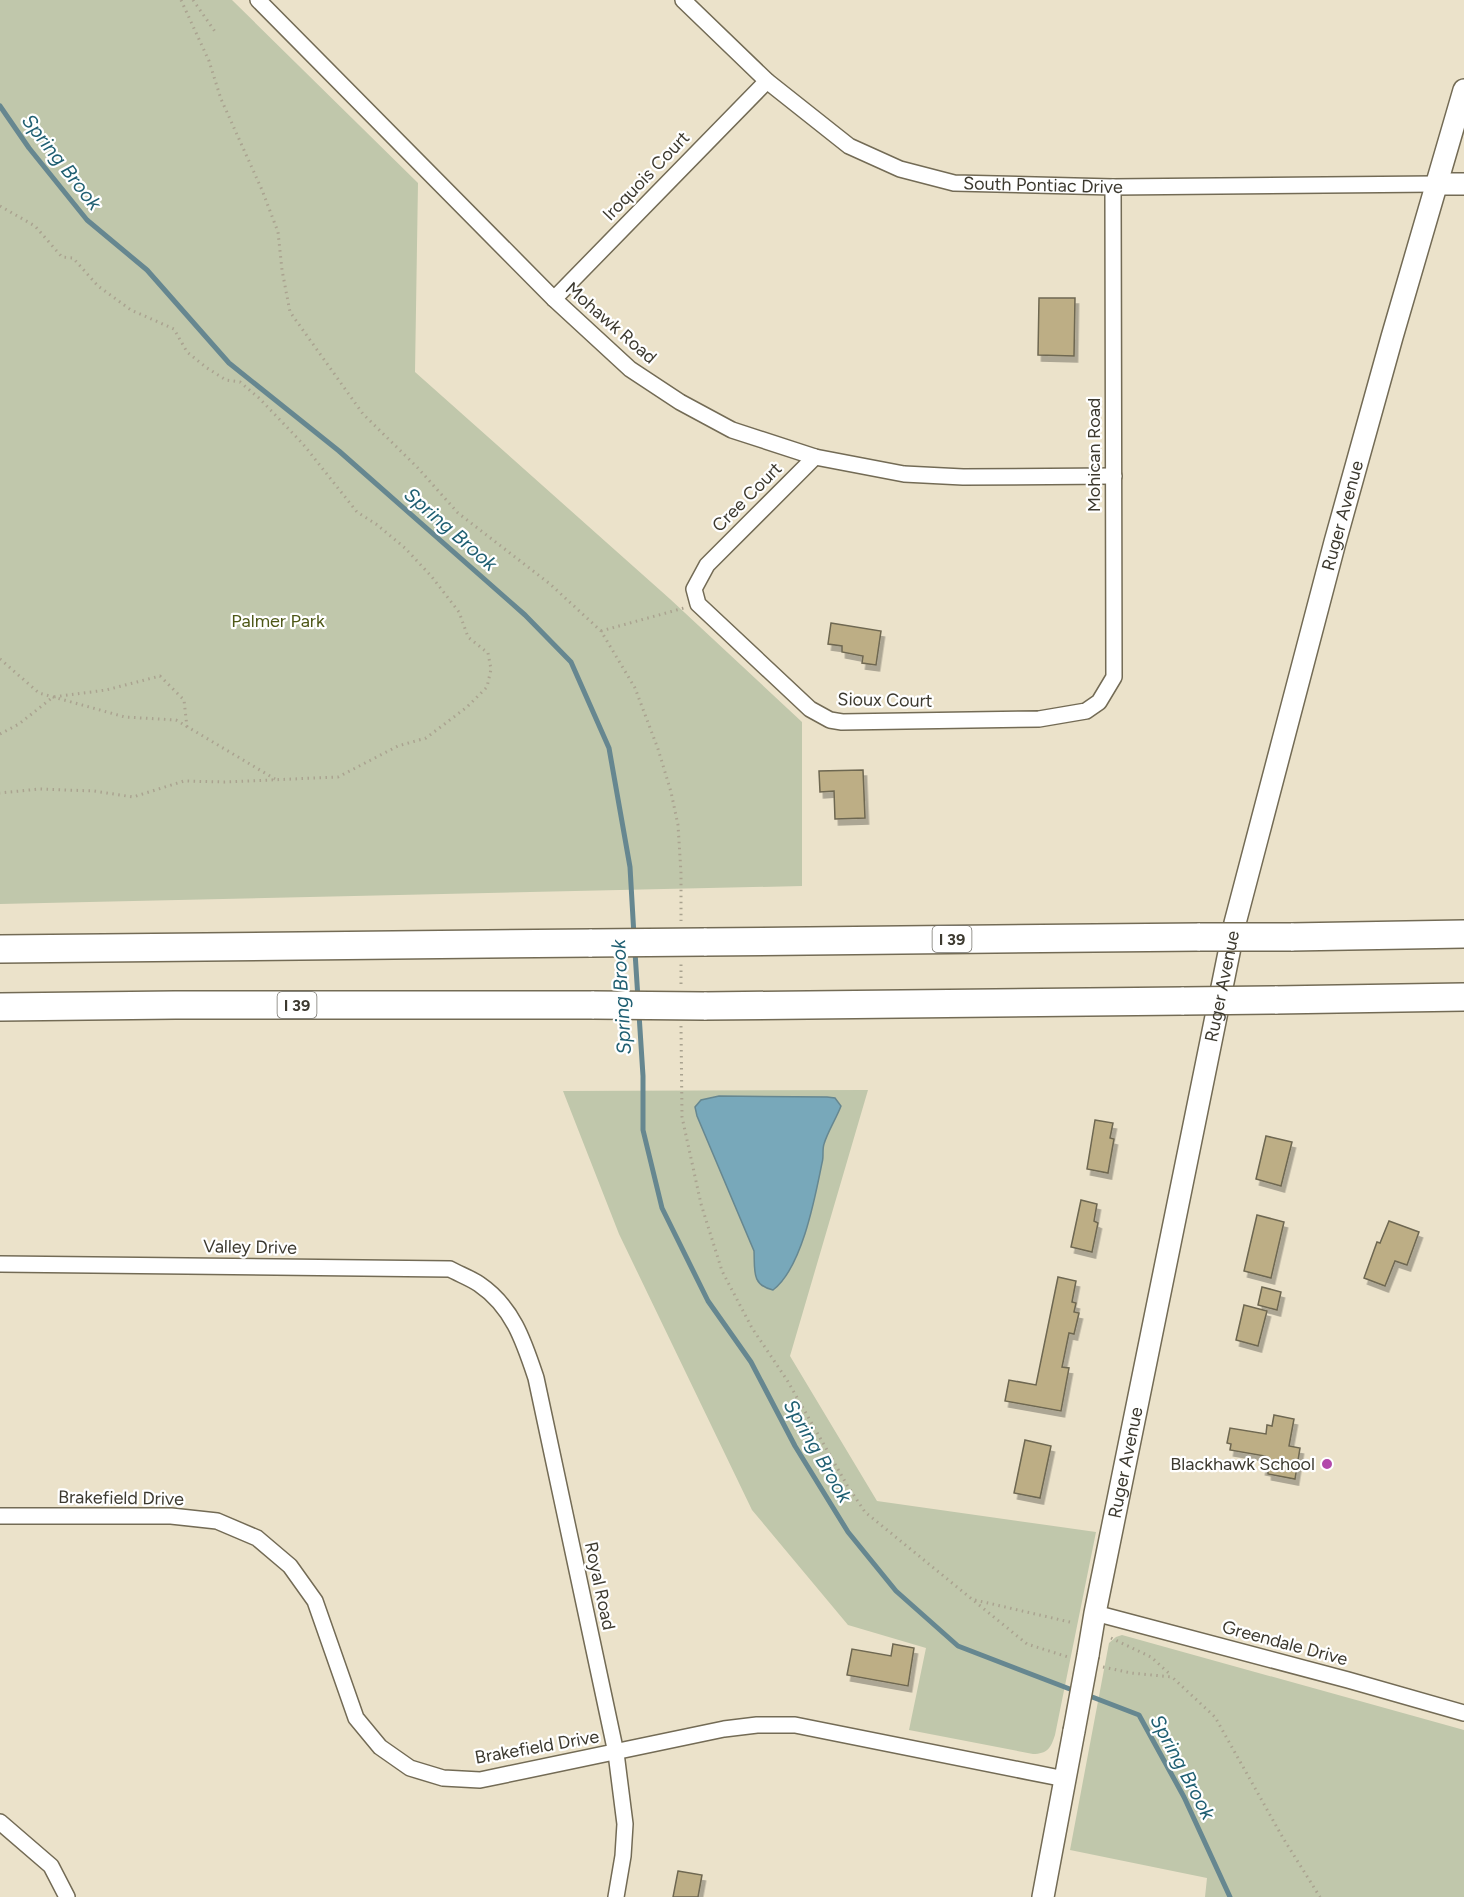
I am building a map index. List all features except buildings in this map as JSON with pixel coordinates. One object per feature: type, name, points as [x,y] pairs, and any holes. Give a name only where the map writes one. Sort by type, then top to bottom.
[{"type":"highway","name":"I 39","points":[[0,950],[1464,934]]},
{"type":"highway","name":"I 39","points":[[0,1007],[704,1006],[1464,997]]},
{"type":"street","name":"Mohawk Road","points":[[258,0],[554,299],[630,369],[680,402],[732,430],[815,457],[904,474],[963,477],[1114,476]]},
{"type":"street","name":"South Pontiac Drive","points":[[683,0],[767,81],[849,146],[900,170],[954,183],[1113,187],[1464,184]]},
{"type":"street","name":"Iroquois Court","points":[[554,299],[767,81]]},
{"type":"street","name":"Ruger Avenue","points":[[1042,1897],[1095,1613],[1235,923],[1332,554],[1464,90]]},
{"type":"street","name":"Mohican Road","points":[[1086,711],[1099,702],[1114,677],[1113,187]]},
{"type":"street","name":"Cree Court","points":[[698,604],[694,589],[707,565],[815,457]]},
{"type":"street","name":"Sioux Court","points":[[698,604],[810,709],[830,720],[855,722],[1039,719],[1086,711]]},
{"type":"street","name":"Valley Drive","points":[[0,1264],[450,1269],[478,1284],[492,1295]]},
{"type":"street","name":"Royal Road","points":[[492,1295],[504,1307],[523,1339],[536,1378],[615,1752],[626,1824],[616,1897]]},
{"type":"street","name":"Brakefield Drive","points":[[0,1516],[171,1516],[217,1521],[257,1538],[290,1566],[315,1601],[356,1718],[380,1747],[410,1768],[443,1778],[480,1780],[724,1729],[757,1725],[795,1725],[1065,1779]]},
{"type":"street","name":"Greendale Drive","points":[[1095,1613],[1464,1713]]},
{"type":"street","points":[[0,1822],[51,1866],[67,1897]]},
{"type":"path","points":[[193,0],[216,33]]},
{"type":"path","points":[[0,206],[35,226],[62,257],[73,258],[98,286],[131,310],[174,329],[187,352],[207,368],[226,380],[240,382],[259,398],[303,444],[357,512],[405,548],[432,577],[459,612],[468,637],[489,653],[492,669],[487,687],[467,707],[426,738],[399,746],[338,777],[225,782],[184,781],[133,797],[94,791],[39,789],[0,793]]},
{"type":"path","points":[[601,630],[698,604]]},
{"type":"path","points":[[0,659],[39,693],[125,717],[176,720],[277,780]]},
{"type":"path","points":[[0,734],[20,724],[53,697],[106,690],[160,676],[184,700],[187,727]]},
{"type":"green space","name":"Palmer Park","points":[[0,0],[232,0],[418,183],[415,372],[670,599],[802,722],[802,886],[0,904]]},
{"type":"green space","points":[[868,1090],[790,1356],[877,1501],[1096,1532],[1055,1735],[1050,1747],[1042,1753],[1033,1754],[909,1730],[926,1648],[848,1625],[752,1510],[619,1234],[563,1091]]},
{"type":"green space","points":[[1122,1635],[1464,1730],[1464,1897],[1205,1897],[1207,1878],[1070,1850],[1109,1643]]},
{"type":"water","points":[[719,1096],[827,1097],[835,1098],[841,1106],[824,1144],[823,1161],[806,1231],[792,1266],[773,1290],[761,1284],[756,1276],[754,1251],[697,1116],[695,1107],[701,1100]]},
{"type":"waterway","name":"Spring Brook","points":[[0,106],[29,148],[87,220],[147,270],[229,363],[339,451],[525,615],[571,662],[609,748],[630,867],[634,936]]},
{"type":"waterway","name":"Spring Brook","points":[[635,952],[638,999]]},
{"type":"waterway","name":"Spring Brook","points":[[639,1014],[643,1076],[643,1130],[662,1208],[708,1301],[751,1362],[795,1446],[848,1532],[896,1591],[958,1646],[1075,1691]]},
{"type":"waterway","name":"Spring Brook","points":[[1087,1695],[1139,1715],[1184,1797],[1230,1897]]},
{"type":"place","name":"Blackhawk School","points":[[1327,1464]]}]
